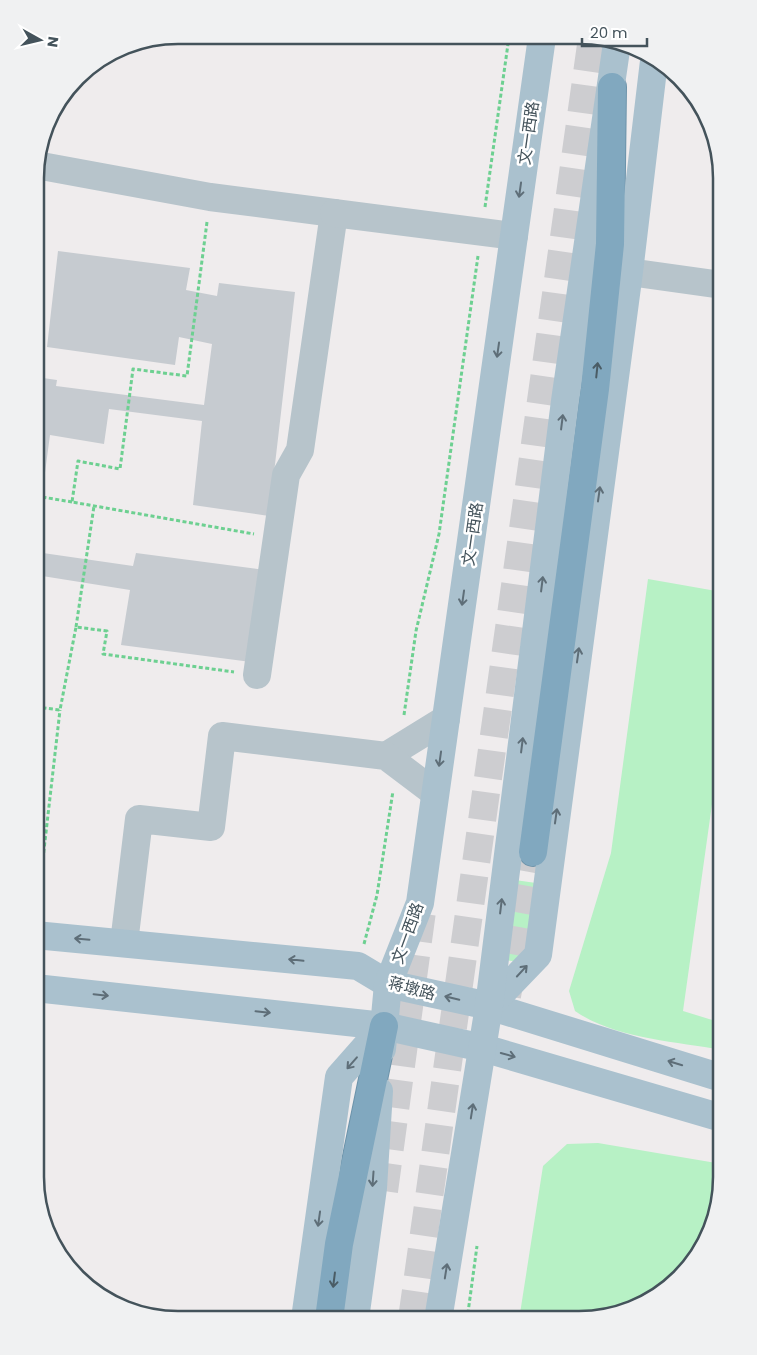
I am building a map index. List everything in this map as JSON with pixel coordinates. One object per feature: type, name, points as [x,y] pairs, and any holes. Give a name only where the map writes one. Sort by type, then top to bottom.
[{"type":"highway","points":[[533,852],[595,389],[610,244],[612,87]]},
{"type":"highway","points":[[330,1311],[339,1244],[384,1026]]},
{"type":"main road","name":"文一西路","points":[[356,1311],[373,1188],[388,984],[420,903],[541,44]]},
{"type":"main road","points":[[439,1311],[489,1006],[565,401],[616,49]]},
{"type":"main road","points":[[489,1006],[538,954],[629,272],[653,66]]},
{"type":"main road","name":"蒋墩路","points":[[44,926],[124,943],[358,966],[388,984],[489,1006],[713,1075]]},
{"type":"main road","points":[[44,989],[384,1026],[483,1048],[713,1115]]},
{"type":"main road","points":[[306,1311],[339,1077],[384,1026]]},
{"type":"street","points":[[45,167],[210,197],[514,236]]},
{"type":"street","points":[[257,675],[286,475],[300,450],[334,213]]},
{"type":"street","points":[[629,272],[713,284]]},
{"type":"street","points":[[394,756],[446,719]]},
{"type":"street","points":[[124,943],[139,819],[211,828],[222,736],[394,756],[435,792]]},
{"type":"path","points":[[358,966],[377,895],[394,756],[416,631],[440,534],[508,44]]},
{"type":"path","points":[[72,502],[78,461],[120,469],[133,369],[187,376],[210,197]]},
{"type":"path","points":[[44,497],[277,538]]},
{"type":"path","points":[[44,853],[60,710],[76,627],[94,506]]},
{"type":"path","points":[[76,627],[107,631],[103,654],[257,675]]},
{"type":"path","points":[[44,708],[60,710]]},
{"type":"path","points":[[468,1311],[478,1241]]},
{"type":"green space","points":[[648,579],[713,590],[713,797],[683,1011],[713,1020],[713,1049],[646,1038],[627,1033],[609,1028],[575,1011],[569,991],[611,853]]},
{"type":"green space","points":[[515,880],[550,885],[537,964],[503,960]]},
{"type":"green space","points":[[598,1143],[713,1162],[711,1203],[703,1229],[686,1259],[654,1289],[622,1304],[605,1309],[520,1311],[543,1166],[567,1144]]},
{"type":"building","points":[[58,251],[190,268],[186,290],[217,296],[219,283],[295,292],[269,516],[193,505],[202,421],[109,409],[104,444],[50,435],[44,480],[44,378],[57,380],[56,386],[204,405],[212,344],[179,337],[175,365],[47,347]]},
{"type":"building","points":[[44,553],[133,566],[136,553],[265,570],[251,662],[121,645],[130,590],[44,576]]},
{"type":"tunnel","points":[[413,1311],[591,45]]},
{"type":"tunnel","points":[[507,996],[533,852]]},
{"type":"tunnel","points":[[384,1191],[422,911]]}]
